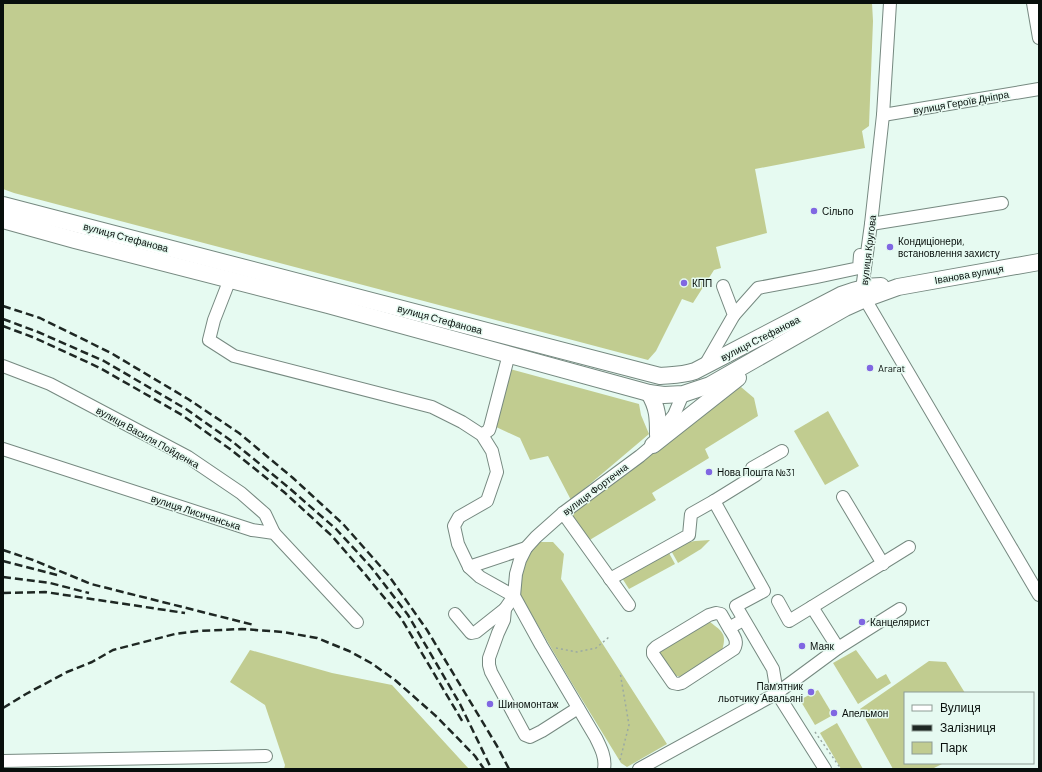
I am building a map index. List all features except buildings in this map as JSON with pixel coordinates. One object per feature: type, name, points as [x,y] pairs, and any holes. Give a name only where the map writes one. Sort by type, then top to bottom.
[{"type":"main road","name":"вулиця Стефанова","points":[[3,205],[660,376],[687,374],[704,367],[851,291],[864,293]]},
{"type":"main road","name":"вулиця Стефанова","points":[[3,220],[328,305],[649,393],[683,394]]},
{"type":"main road","name":"Іванова вулиця","points":[[864,293],[876,286],[898,287],[1039,262]]},
{"type":"main road","points":[[687,374],[683,394],[710,385],[845,308],[864,293]]},
{"type":"main road","points":[[655,440],[730,384],[763,354]]},
{"type":"main road","points":[[649,393],[654,402],[657,414],[655,440]]},
{"type":"street","name":"вулиця Кругова","points":[[890,3],[883,115],[863,282],[864,293],[1039,595]]},
{"type":"street","points":[[1033,3],[1039,38]]},
{"type":"street","name":"вулиця Героїв Дніпра","points":[[883,115],[1039,89]]},
{"type":"street","points":[[704,367],[734,315],[758,288],[816,278],[859,268],[868,184],[877,175]]},
{"type":"street","points":[[871,224],[1002,203]]},
{"type":"street","points":[[230,280],[214,320],[208,340],[234,356],[432,407],[482,434],[492,451],[497,472],[487,501],[459,517],[454,526],[458,544],[469,567],[480,577],[514,596],[596,738],[603,753],[605,764],[604,769]]},
{"type":"street","points":[[723,286],[734,315]]},
{"type":"street","points":[[482,434],[489,430],[509,354]]},
{"type":"street","name":"вулиця Василя Пойденка","points":[[3,366],[50,384],[188,457],[241,494],[265,514],[274,533]]},
{"type":"street","name":"вулиця Фортечна","points":[[514,596],[516,574],[520,560],[526,548],[563,513],[640,456],[655,440],[674,415],[683,394]]},
{"type":"street","name":"вулиця Лисичанська","points":[[3,449],[252,530],[274,533]]},
{"type":"street","points":[[610,579],[689,535],[691,514],[756,475],[752,468],[782,451]]},
{"type":"street","points":[[843,496],[883,564]]},
{"type":"street","points":[[714,501],[764,591],[736,606],[773,669],[777,693],[825,769]]},
{"type":"street","points":[[563,513],[629,605]]},
{"type":"street","points":[[274,533],[357,622]]},
{"type":"street","points":[[778,601],[789,620],[909,547]]},
{"type":"street","points":[[469,567],[526,548]]},
{"type":"street","points":[[455,614],[471,633],[476,632],[505,610],[514,596]]},
{"type":"street","points":[[812,607],[838,648]]},
{"type":"street","points":[[639,769],[777,693],[838,648],[900,609]]},
{"type":"street","points":[[505,610],[504,620],[489,658],[489,665],[491,672],[525,735],[530,737],[536,735],[578,708]]},
{"type":"street","points":[[716,613],[721,614],[729,628],[736,642],[734,649],[682,683],[673,683],[653,654],[653,650],[656,647],[709,615],[716,613]]},
{"type":"street","points":[[729,628],[744,620]]},
{"type":"street","points":[[3,761],[266,756]]},
{"type":"path","points":[[541,645],[577,652],[596,648],[609,637]]},
{"type":"path","points":[[620,672],[629,725],[620,760]]},
{"type":"green space","points":[[3,3],[872,3],[873,21],[869,126],[862,131],[865,148],[755,169],[767,233],[716,247],[721,268],[714,270],[693,303],[682,299],[656,351],[648,360],[3,189]]},
{"type":"green space","points":[[510,369],[639,404],[641,415],[649,434],[571,500],[548,456],[530,460],[520,438],[494,426]]},
{"type":"green space","points":[[741,387],[754,398],[758,416],[705,449],[709,458],[652,493],[656,500],[588,541],[570,516],[736,388]]},
{"type":"green space","points":[[828,411],[859,466],[825,485],[794,431]]},
{"type":"green space","points":[[710,540],[701,549],[678,563],[669,547],[672,545],[695,541]]},
{"type":"green space","points":[[538,542],[553,542],[564,554],[561,579],[667,744],[627,767],[621,763],[519,593],[522,563]]},
{"type":"green space","points":[[669,553],[675,564],[629,589],[622,578]]},
{"type":"green space","points":[[710,622],[723,634],[724,641],[722,651],[681,677],[673,675],[657,652],[696,625]]},
{"type":"green space","points":[[250,650],[332,673],[392,685],[469,769],[284,769],[285,765],[265,705],[230,682]]},
{"type":"green space","points":[[856,650],[877,679],[886,674],[891,683],[858,704],[833,663]]},
{"type":"green space","points":[[929,661],[946,662],[964,692],[904,692],[904,764],[942,764],[932,769],[893,769],[860,709]]},
{"type":"green space","points":[[818,690],[833,715],[815,725],[800,700]]},
{"type":"green space","points":[[837,723],[863,769],[841,769],[820,733]]},
{"type":"railway","points":[[3,306],[40,318],[111,353],[188,399],[239,433],[293,478],[343,524],[389,576],[427,630],[497,746],[509,769]]},
{"type":"railway","points":[[3,319],[38,332],[104,361],[186,409],[233,442],[336,529],[371,567],[408,615],[460,704],[491,768]]},
{"type":"railway","points":[[3,326],[35,338],[100,368],[182,415],[230,449],[284,492],[332,536],[401,618],[464,724]]},
{"type":"railway","points":[[3,550],[33,560],[91,584],[254,625]]},
{"type":"railway","points":[[3,561],[57,575]]},
{"type":"railway","points":[[3,577],[50,583],[89,593]]},
{"type":"railway","points":[[3,593],[45,592],[185,613]]},
{"type":"railway","points":[[3,708],[67,672],[92,662],[113,650],[175,634],[199,631],[242,629],[283,632],[317,638],[349,651],[371,663],[395,680],[437,717],[475,756],[484,769]]},
{"type":"place","name":"Сільпо","points":[[814,211]]},
{"type":"place","name":"Кондиціонери, встановлення захисту","points":[[890,247]]},
{"type":"place","name":"КПП","points":[[684,283]]},
{"type":"place","name":"Ararat","points":[[870,368]]},
{"type":"place","name":"Нова Пошта №31","points":[[709,472]]},
{"type":"place","name":"Канцелярист","points":[[862,622]]},
{"type":"place","name":"Маяк","points":[[802,646]]},
{"type":"place","name":"Пам'ятник льотчику Авальяні","points":[[811,692]]},
{"type":"place","name":"Шиномонтаж","points":[[490,704]]},
{"type":"place","name":"Апельмон","points":[[834,713]]}]
